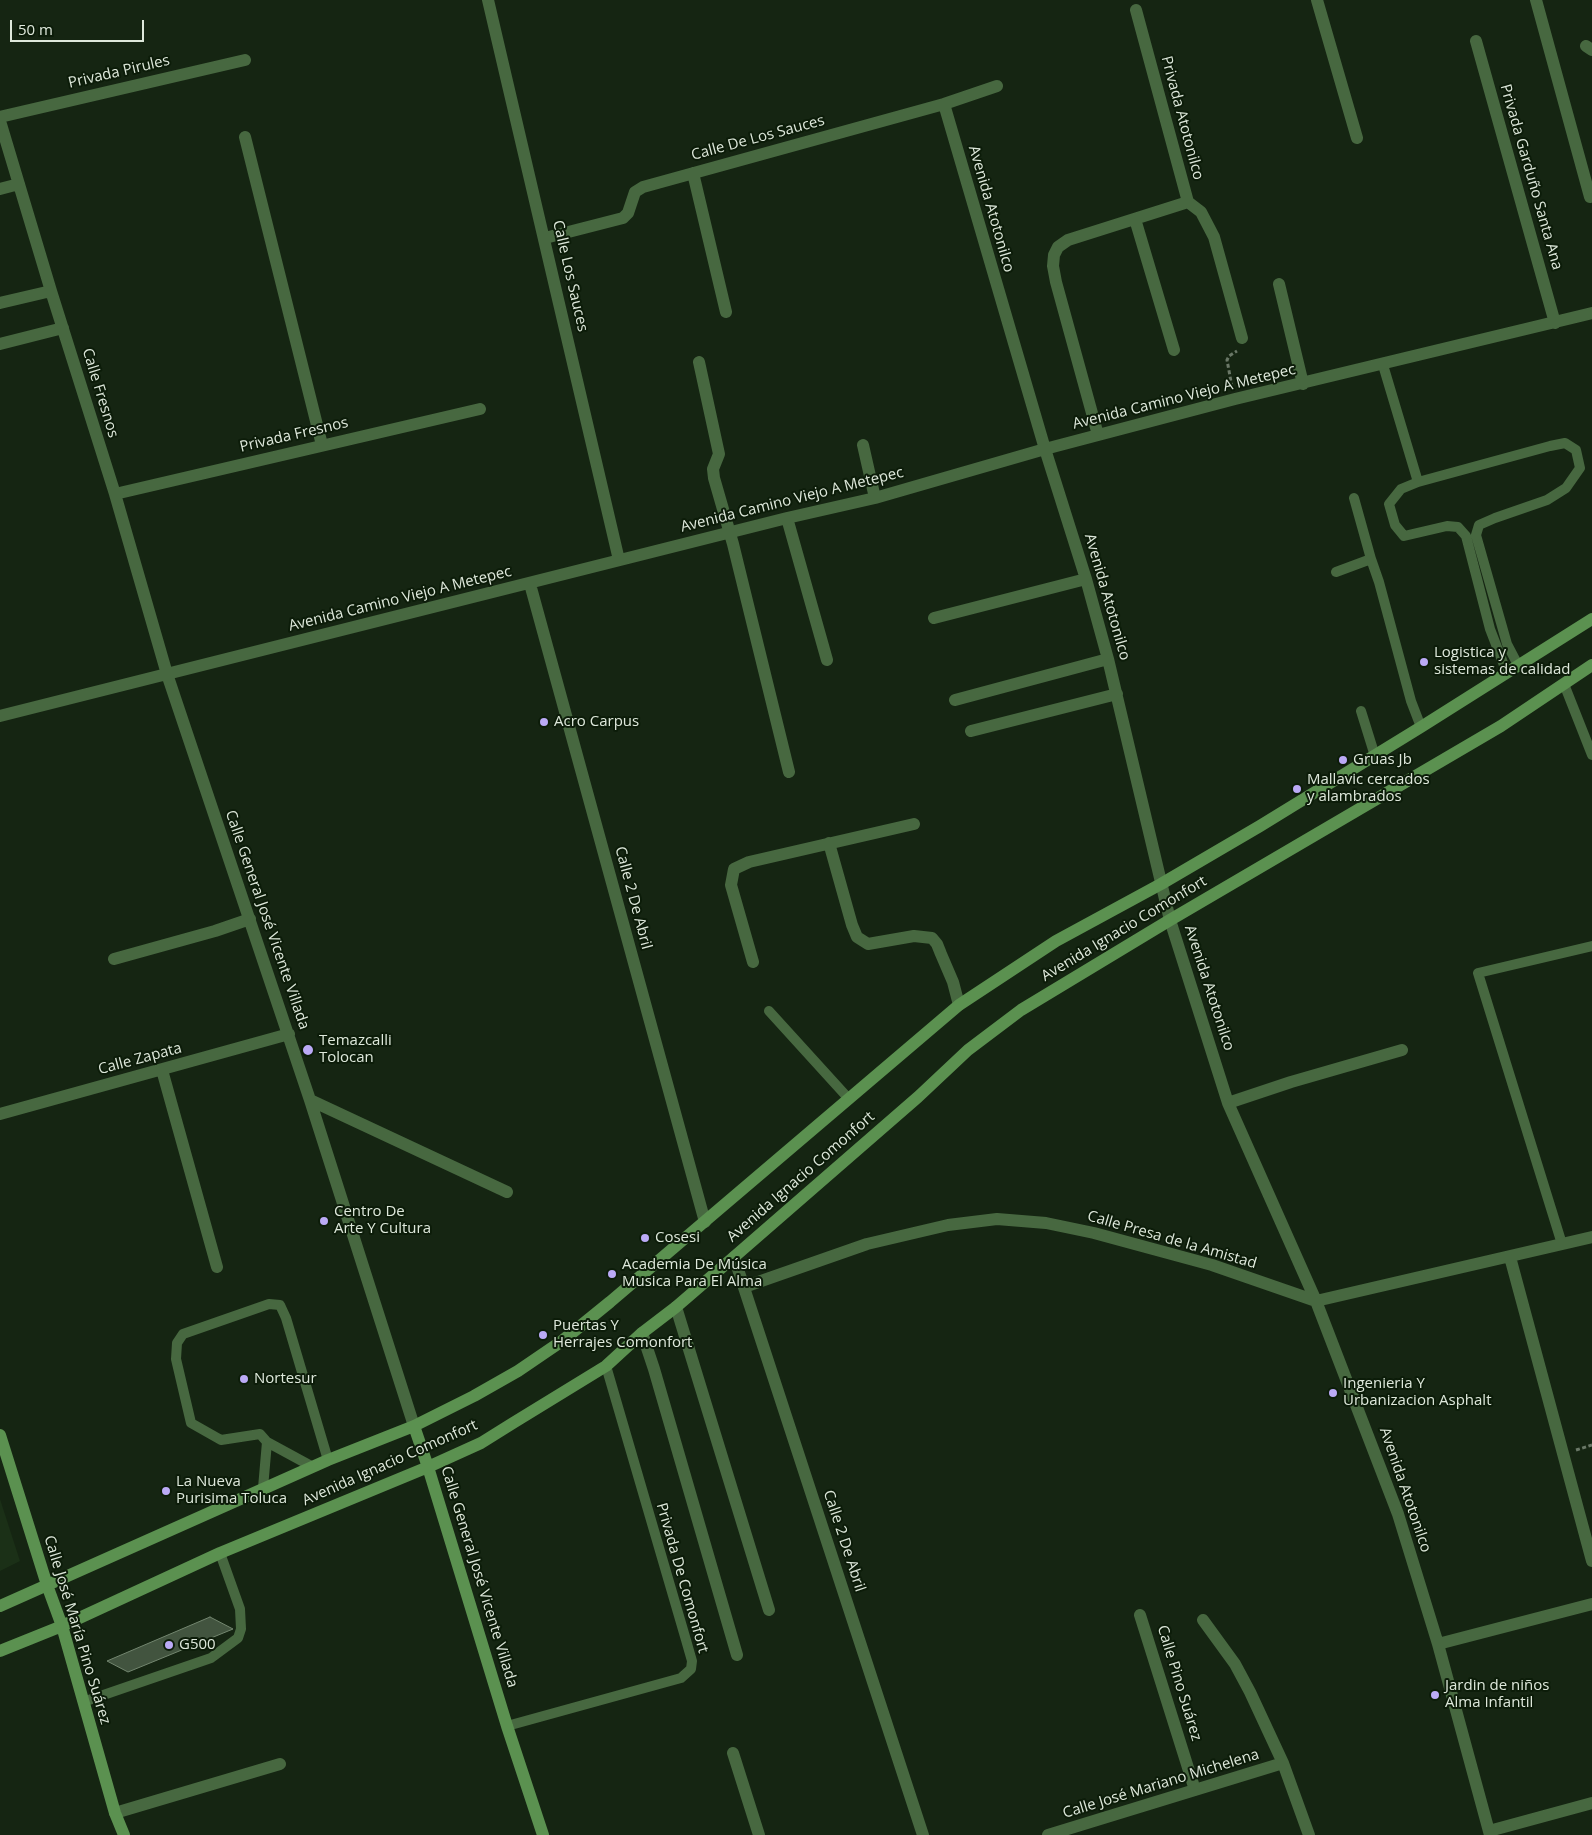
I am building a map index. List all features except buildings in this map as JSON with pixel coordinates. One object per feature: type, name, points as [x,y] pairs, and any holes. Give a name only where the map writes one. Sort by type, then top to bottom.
[{"type":"main road","name":"Avenida Ignacio Comonfort","points":[[0,1606],[328,1460],[414,1426],[474,1396],[518,1371],[562,1341],[706,1222],[959,1006],[1056,940],[1161,884],[1260,826],[1592,619]]},
{"type":"main road","name":"Avenida Ignacio Comonfort","points":[[0,1651],[62,1626],[220,1552],[428,1468],[481,1443],[606,1366],[734,1258],[918,1097],[968,1050],[1021,1010],[1170,920],[1501,726],[1592,665]]},
{"type":"main road","name":"Calle General José Vicente Villada","points":[[414,1426],[507,1726],[543,1835]]},
{"type":"main road","name":"Calle José María Pino Suárez","points":[[0,1435],[47,1585],[62,1626],[115,1813],[124,1835]]},
{"type":"street","name":"Calle Los Sauces","points":[[488,0],[619,560]]},
{"type":"street","points":[[1317,0],[1357,138]]},
{"type":"street","points":[[1536,0],[1590,197]]},
{"type":"street","name":"Privada Atotonilco","points":[[1098,436],[1056,282],[1053,266],[1054,254],[1058,247],[1068,240],[1188,202],[1136,10]]},
{"type":"street","name":"Privada Garduño Santa Ana","points":[[1476,41],[1555,323]]},
{"type":"street","name":"Privada Pirules","points":[[0,117],[244,60]]},
{"type":"street","name":"Calle De Los Sauces","points":[[545,238],[623,218],[628,212],[635,192],[643,187],[944,104],[996,86]]},
{"type":"street","name":"Avenida Atotonilco","points":[[944,104],[1044,449],[1086,579],[1117,694],[1170,920],[1228,1103],[1316,1300],[1398,1514],[1438,1644],[1490,1833]]},
{"type":"street","name":"Calle Fresnos","points":[[0,121],[115,494],[167,674]]},
{"type":"street","points":[[245,136],[322,445]]},
{"type":"street","points":[[693,173],[726,312]]},
{"type":"street","points":[[0,189],[19,184]]},
{"type":"street","points":[[1188,202],[1201,212],[1214,236],[1242,338]]},
{"type":"street","points":[[1135,219],[1174,350]]},
{"type":"street","points":[[1279,284],[1303,384]]},
{"type":"street","points":[[0,303],[51,291]]},
{"type":"street","name":"Avenida Camino Viejo A Metepec","points":[[0,716],[787,518],[875,498],[1044,449],[1235,400],[1592,314]]},
{"type":"street","points":[[0,344],[63,328]]},
{"type":"street","points":[[699,362],[719,454],[713,468],[713,473],[730,533],[789,772]]},
{"type":"street","name":"Privada Fresnos","points":[[115,494],[480,409]]},
{"type":"street","points":[[863,445],[875,498]]},
{"type":"street","points":[[787,518],[827,660]]},
{"type":"street","points":[[934,618],[1086,579]]},
{"type":"street","name":"Calle 2 De Abril","points":[[530,584],[706,1222]]},
{"type":"street","points":[[955,700],[1108,659]]},
{"type":"street","name":"Calle General José Vicente Villada","points":[[167,674],[289,1034],[414,1426]]},
{"type":"street","points":[[971,731],[1117,694]]},
{"type":"street","points":[[753,962],[731,886],[734,870],[749,862],[914,824]]},
{"type":"street","points":[[829,843],[857,937],[862,942],[868,944],[914,936],[932,938],[937,944],[950,974],[959,1006]]},
{"type":"street","points":[[114,959],[215,931],[250,919]]},
{"type":"street","name":"Calle Zapata","points":[[0,1114],[289,1034]]},
{"type":"street","points":[[1228,1103],[1291,1082],[1402,1050]]},
{"type":"street","points":[[162,1070],[217,1266]]},
{"type":"street","points":[[310,1100],[507,1192]]},
{"type":"street","name":"Calle Presa de la Amistad","points":[[744,1286],[867,1244],[948,1225],[997,1219],[1046,1223],[1094,1233],[1212,1265],[1316,1300]]},
{"type":"street","points":[[1316,1300],[1592,1237]]},
{"type":"street","points":[[1510,1257],[1592,1562]]},
{"type":"street","name":"Calle 2 De Abril","points":[[734,1258],[923,1835]]},
{"type":"street","points":[[676,1307],[769,1610]]},
{"type":"street","points":[[642,1334],[654,1369],[737,1655]]},
{"type":"street","points":[[1438,1644],[1592,1604]]},
{"type":"street","name":"Calle Pino Suárez","points":[[1140,1615],[1195,1790]]},
{"type":"street","points":[[1203,1620],[1235,1664],[1284,1763],[1309,1835]]},
{"type":"street","points":[[733,1753],[759,1835]]},
{"type":"street","name":"Calle José Mariano Michelena","points":[[1048,1835],[1284,1763]]},
{"type":"street","points":[[115,1813],[280,1764]]},
{"type":"street","points":[[1490,1833],[1592,1803]]},
{"type":"lane","points":[[1383,365],[1418,482]]},
{"type":"lane","points":[[1507,673],[1490,629],[1466,536],[1458,527],[1447,526],[1404,536],[1395,525],[1389,504],[1401,489],[1418,482],[1566,443],[1576,450],[1580,468],[1566,488],[1547,500],[1479,525],[1476,535],[1507,644],[1518,665]]},
{"type":"lane","points":[[1354,498],[1379,582],[1410,701],[1421,727]]},
{"type":"lane","points":[[1336,572],[1371,559]]},
{"type":"lane","points":[[1564,684],[1592,755]]},
{"type":"lane","points":[[1361,711],[1375,756]]},
{"type":"lane","points":[[1562,1244],[1478,973],[1592,946]]},
{"type":"lane","points":[[769,1011],[849,1099]]},
{"type":"lane","points":[[313,1467],[267,1442],[260,1434],[221,1440],[191,1422],[176,1359],[177,1343],[183,1334],[269,1304],[280,1305],[286,1318],[328,1460]]},
{"type":"lane","name":"Privada De Comonfort","points":[[507,1726],[682,1678],[692,1669],[690,1654],[606,1366]]},
{"type":"lane","points":[[264,1488],[267,1442]]},
{"type":"lane","points":[[83,1702],[211,1658],[238,1638],[241,1630],[240,1609],[220,1552]]},
{"type":"path","points":[[1227,360],[1235,400]]},
{"type":"shaded area","points":[[0,1499],[20,1561],[0,1571]]},
{"type":"place","name":"Logistica y sistemas de calidad","points":[[1424,662]]},
{"type":"place","name":"Acro Carpus","points":[[544,722]]},
{"type":"place","name":"Gruas Jb","points":[[1343,760]]},
{"type":"place","name":"Mallavic cercados y alambrados","points":[[1297,789]]},
{"type":"place","name":"Temazcalli Tolocan","points":[[308,1050]]},
{"type":"place","name":"Centro De Arte Y Cultura","points":[[324,1221]]},
{"type":"place","name":"Cosesi","points":[[645,1238]]},
{"type":"place","name":"Academia De Música Musica Para El Alma","points":[[612,1274]]},
{"type":"place","name":"Puertas Y Herrajes Comonfort","points":[[543,1335]]},
{"type":"place","name":"Nortesur","points":[[244,1379]]},
{"type":"place","name":"Ingenieria Y Urbanizacion Asphalt","points":[[1333,1393]]},
{"type":"place","name":"La Nueva Purisima Toluca","points":[[166,1491]]},
{"type":"place","name":"G500","points":[[169,1645]]},
{"type":"place","name":"Jardin de niños Alma Infantil","points":[[1435,1695]]}]
